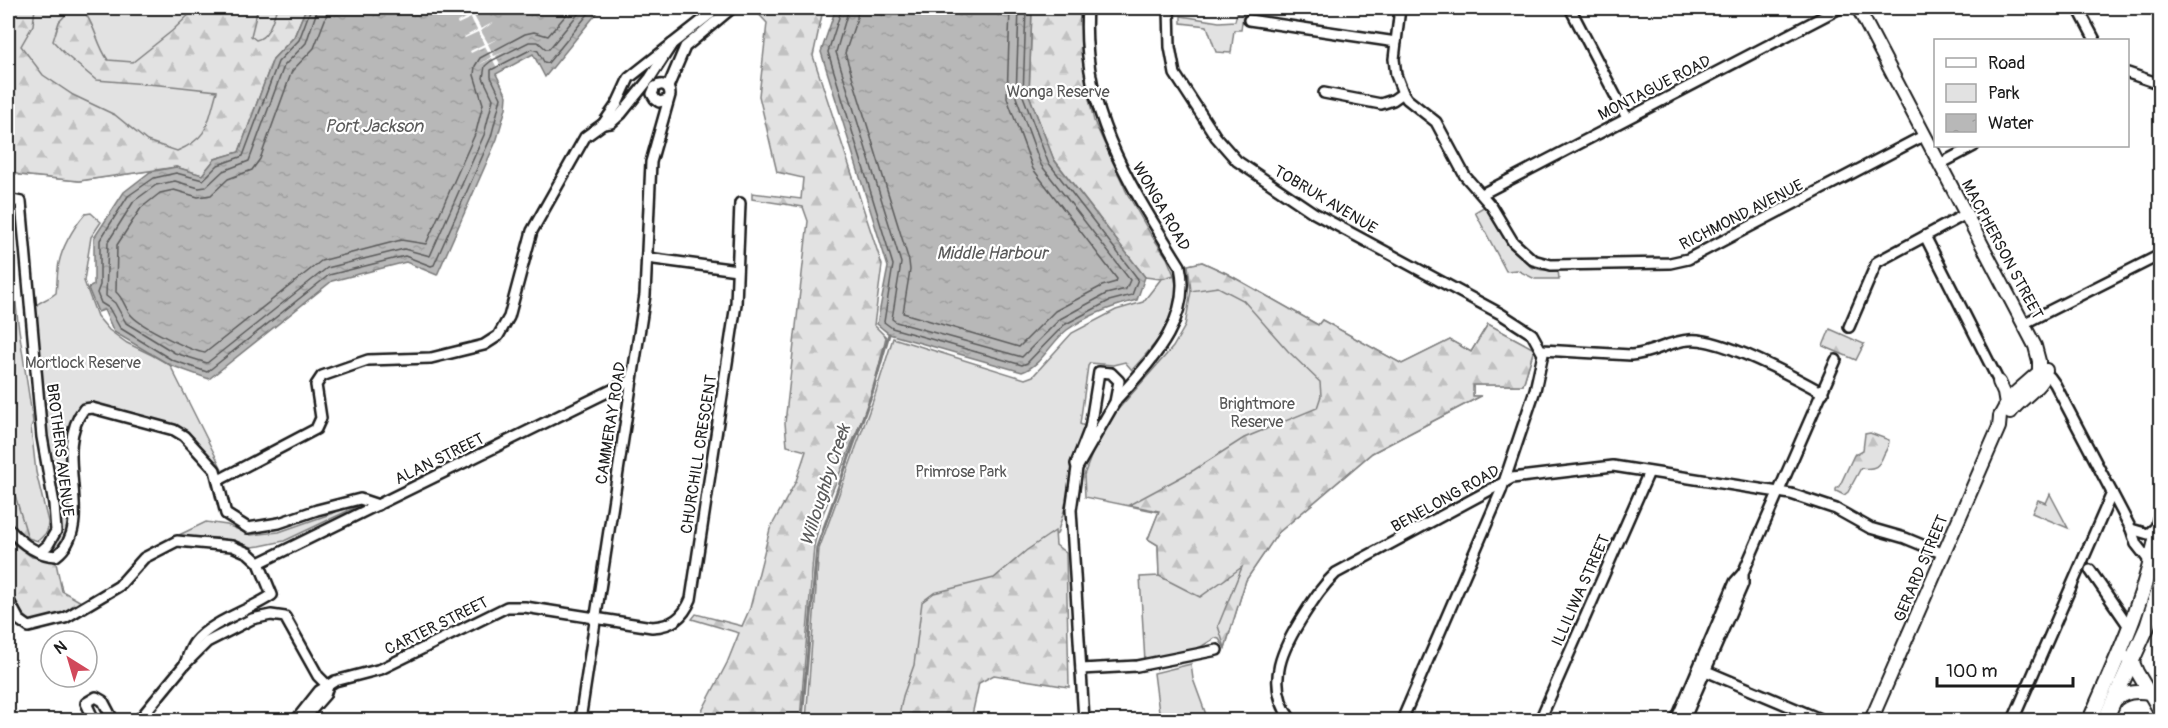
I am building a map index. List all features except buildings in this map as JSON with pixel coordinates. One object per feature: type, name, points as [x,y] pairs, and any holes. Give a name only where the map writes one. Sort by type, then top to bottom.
[{"type":"highway","points":[[2090,720],[2130,628],[2151,568],[2160,521]]},
{"type":"highway","points":[[2105,720],[2157,607],[2160,586]]},
{"type":"main road","name":"MACPHERSON STREET","points":[[1858,8],[2035,346]]},
{"type":"main road","points":[[2035,346],[2043,352],[2046,360],[2045,375]]},
{"type":"main road","name":"GERARD STREET","points":[[1999,427],[2000,416],[2006,405],[2015,393],[2039,372],[2035,346]]},
{"type":"main road","name":"GERARD STREET","points":[[1871,720],[1999,427],[2016,405],[2040,384],[2045,375]]},
{"type":"main road","points":[[1999,382],[2006,405]]},
{"type":"main road","points":[[2119,654],[2132,660],[2160,711]]},
{"type":"main road","points":[[2113,702],[2130,692],[2150,693]]},
{"type":"street","points":[[219,480],[316,429],[321,418],[316,385],[322,376],[368,360],[431,358],[484,345],[498,336],[509,317],[532,231],[585,137],[603,124],[617,104],[628,78],[718,8]]},
{"type":"street","points":[[633,98],[658,88],[685,47],[732,8]]},
{"type":"street","name":"WONGA ROAD","points":[[1077,468],[1114,402],[1166,339],[1177,317],[1183,288],[1180,266],[1133,191],[1105,130],[1090,71],[1086,26],[1087,8]]},
{"type":"street","name":"TOBRUK AVENUE","points":[[1169,8],[1170,47],[1174,74],[1216,137],[1237,161],[1314,213],[1501,314],[1532,334],[1543,352]]},
{"type":"street","points":[[1324,93],[1381,104],[1403,93],[1396,75],[1394,59],[1400,8]]},
{"type":"street","points":[[1570,8],[1627,118]]},
{"type":"street","name":"MONTAGUE ROAD","points":[[1482,194],[1840,8]]},
{"type":"street","points":[[2078,8],[2094,39]]},
{"type":"street","points":[[1249,20],[1395,42]]},
{"type":"street","points":[[658,88],[672,44]]},
{"type":"street","points":[[2129,74],[2160,84]]},
{"type":"street","points":[[603,124],[611,123],[642,88],[658,88]]},
{"type":"street","name":"CAMMERAY ROAD","points":[[580,720],[645,295],[651,162],[659,128],[658,88]]},
{"type":"street","name":"RICHMOND AVENUE","points":[[1403,93],[1407,99],[1436,122],[1465,176],[1482,194],[1513,242],[1526,255],[1541,263],[1551,265],[1680,261],[1698,255],[1925,135]]},
{"type":"street","points":[[1940,164],[1972,147]]},
{"type":"street","name":"BROTHERS AVENUE","points":[[8,199],[21,202],[42,437],[54,504],[56,531],[48,545],[40,552]]},
{"type":"street","name":"CHURCHILL CRESCENT","points":[[596,619],[652,627],[665,626],[677,621],[686,612],[691,599],[736,304],[740,203]]},
{"type":"street","points":[[1849,327],[1877,262],[1966,214]]},
{"type":"street","points":[[1925,236],[1999,382]]},
{"type":"street","points":[[2023,324],[2160,255]]},
{"type":"street","points":[[647,258],[737,270]]},
{"type":"street","points":[[1402,720],[1504,483],[1535,390],[1543,352],[1638,355],[1691,339],[1729,348],[1823,393]]},
{"type":"street","points":[[1676,720],[1735,582],[1743,573],[1836,360]]},
{"type":"street","points":[[1084,720],[1071,510],[1076,464],[1090,428],[1099,372],[1111,373],[1119,381],[1114,402]]},
{"type":"street","points":[[2045,375],[2050,377],[2055,384],[2131,529],[2136,544],[2147,558],[2151,568]]},
{"type":"street","name":"ALAN STREET","points":[[260,563],[632,380]]},
{"type":"street","points":[[8,528],[21,543],[48,556],[56,556],[69,543],[74,530],[70,451],[78,416],[84,409],[92,408],[174,430],[184,436],[215,470],[226,514],[248,528],[279,523],[360,499],[378,505]]},
{"type":"street","name":"BENELONG ROAD","points":[[1291,720],[1282,709],[1279,698],[1278,673],[1281,659],[1286,645],[1324,583],[1336,573],[1512,478],[1613,466],[1778,492],[1822,503],[1870,528],[1905,538],[1944,554]]},
{"type":"street","name":"ILLILIWA STREET","points":[[1540,720],[1649,472]]},
{"type":"street","points":[[2013,720],[2112,493]]},
{"type":"street","points":[[2131,529],[2148,534],[2160,521]]},
{"type":"street","points":[[8,598],[20,620],[29,627],[64,618],[119,586],[144,558],[177,541],[232,546],[248,553],[260,563],[272,595],[258,605],[203,633],[194,643],[185,664]]},
{"type":"street","points":[[2090,570],[2130,628]]},
{"type":"street","points":[[1684,720],[1743,584],[1743,573]]},
{"type":"street","name":"CARTER STREET","points":[[296,720],[319,691],[339,679],[381,669],[507,607],[596,619]]},
{"type":"street","points":[[139,720],[185,664],[207,642],[252,619],[271,615],[285,617],[318,676],[328,686],[325,695],[303,720]]},
{"type":"street","points":[[1081,669],[1137,666],[1217,650]]},
{"type":"street","points":[[1706,671],[1822,720]]},
{"type":"street","points":[[94,720],[86,703],[96,697],[103,701],[113,720]]},
{"type":"green space","points":[[8,8],[306,8],[294,37],[273,59],[239,152],[215,159],[202,175],[176,167],[79,181],[20,175],[8,166]]},
{"type":"green space","points":[[8,8],[35,8],[33,25],[21,46],[43,75],[73,95],[115,115],[147,141],[177,151],[202,135],[209,121],[217,91],[96,80],[53,41],[59,22],[72,8],[92,8],[87,16],[108,60],[133,62],[172,31],[196,8],[258,8],[251,36],[256,40],[267,32],[277,8],[306,8],[294,37],[273,59],[239,152],[215,159],[202,175],[176,167],[79,181],[20,175],[8,171]]},
{"type":"green space","points":[[753,8],[817,8],[823,10],[813,56],[882,265],[874,325],[886,337],[873,392],[820,521],[814,546],[800,720],[704,720],[701,713],[727,663],[739,633],[692,619],[696,614],[742,626],[750,608],[770,529],[796,481],[806,451],[787,446],[785,423],[808,221],[803,207],[752,199],[752,193],[801,199],[803,178],[777,172],[759,96],[767,23]]},
{"type":"green space","name":"Wonga Reserve","points":[[1032,8],[1080,8],[1086,86],[1094,121],[1127,193],[1167,258],[1174,275],[1161,279],[1145,277],[1053,158],[1029,95]]},
{"type":"green space","points":[[1237,13],[1243,14],[1241,30],[1234,30],[1231,53],[1216,52],[1207,26],[1181,23],[1181,16],[1219,22],[1235,21]]},
{"type":"green space","points":[[1485,206],[1507,241],[1531,267],[1558,270],[1559,279],[1535,279],[1517,270],[1506,271],[1475,212]]},
{"type":"green space","name":"Mortlock Reserve","points":[[91,213],[101,222],[91,237],[84,281],[97,316],[109,330],[127,343],[170,365],[223,471],[182,430],[96,405],[82,405],[73,416],[65,447],[67,532],[64,543],[55,552],[50,551],[57,539],[35,306],[56,293],[59,262],[64,247],[80,220],[85,214]]},
{"type":"green space","points":[[8,253],[11,259],[33,422],[31,427],[36,472],[48,522],[47,532],[38,541],[28,538],[8,472]]},
{"type":"green space","name":"Brightmore Reserve","points":[[1202,262],[1318,325],[1322,320],[1402,364],[1450,340],[1471,352],[1488,324],[1534,349],[1523,385],[1473,385],[1473,396],[1481,396],[1372,453],[1278,533],[1246,580],[1225,648],[1219,639],[1215,638],[1194,651],[1145,662],[1140,577],[1159,576],[1158,545],[1148,539],[1159,512],[1085,497],[1084,475],[1097,441],[1114,414],[1173,347],[1185,326],[1191,291],[1188,265]]},
{"type":"green space","points":[[1202,262],[1318,325],[1322,320],[1402,364],[1450,340],[1471,352],[1488,324],[1534,349],[1523,385],[1473,385],[1473,396],[1481,396],[1372,453],[1278,533],[1246,580],[1225,648],[1218,626],[1242,567],[1200,597],[1159,576],[1158,545],[1148,539],[1159,511],[1129,505],[1194,470],[1244,438],[1317,408],[1321,396],[1320,382],[1288,351],[1243,300],[1218,287],[1191,291],[1188,265]]},
{"type":"green space","name":"Primrose Park","points":[[1174,275],[1177,289],[1172,315],[1159,338],[1132,370],[1125,362],[1113,365],[1090,363],[1088,366],[1080,424],[1089,428],[1057,534],[1029,553],[996,581],[923,620],[905,720],[806,720],[819,549],[875,395],[893,338],[1025,379],[1033,376],[1072,333],[1116,310],[1143,302],[1161,279]]},
{"type":"green space","points":[[1830,329],[1864,344],[1856,360],[1823,346]]},
{"type":"green space","points":[[1870,433],[1889,440],[1880,462],[1876,467],[1861,468],[1844,495],[1836,491],[1854,455],[1863,450],[1865,434]]},
{"type":"green space","points":[[8,472],[28,538],[24,539],[8,521]]},
{"type":"green space","points":[[2050,494],[2068,528],[2032,513],[2038,500],[2046,503]]},
{"type":"green space","points":[[353,506],[356,507],[284,541],[260,546],[252,547],[220,538],[177,536],[206,522],[227,525],[251,535],[279,532]]},
{"type":"green space","points":[[1055,531],[1056,545],[1066,553],[1069,687],[994,675],[979,683],[971,720],[898,720],[903,696],[914,665],[922,602],[934,593],[994,578],[1027,550]]},
{"type":"green space","points":[[8,540],[32,557],[52,560],[56,563],[62,591],[83,603],[60,616],[42,622],[27,618],[15,602],[8,587]]},
{"type":"green space","points":[[1191,664],[1193,679],[1208,720],[1160,720],[1154,673]]},
{"type":"water","name":"Port Jackson","points":[[306,8],[601,8],[545,77],[533,54],[496,74],[507,96],[497,139],[437,275],[406,262],[332,281],[209,379],[170,365],[114,332],[104,310],[98,312],[88,288],[94,285],[94,238],[124,192],[150,172],[176,167],[202,175],[215,159],[239,152],[273,59],[294,37]]},
{"type":"water","name":"Middle Harbour","points":[[836,8],[1032,8],[1029,95],[1054,160],[1145,277],[1137,300],[1101,312],[1067,330],[1041,359],[1022,372],[889,334],[877,324],[888,267],[821,52]]},
{"type":"pier","points":[[467,8],[473,15],[487,8],[474,16],[481,29],[494,22],[481,31],[488,43],[499,38],[488,44],[494,56],[507,51],[496,56],[501,66],[497,68],[492,58],[479,65],[491,57],[485,46],[471,53],[470,51],[484,44],[478,32],[464,37],[477,30],[471,18],[458,24],[457,22],[470,16]]},
{"type":"waterway","name":"Willoughby Creek","points":[[802,720],[817,547],[873,390],[889,334]]}]
